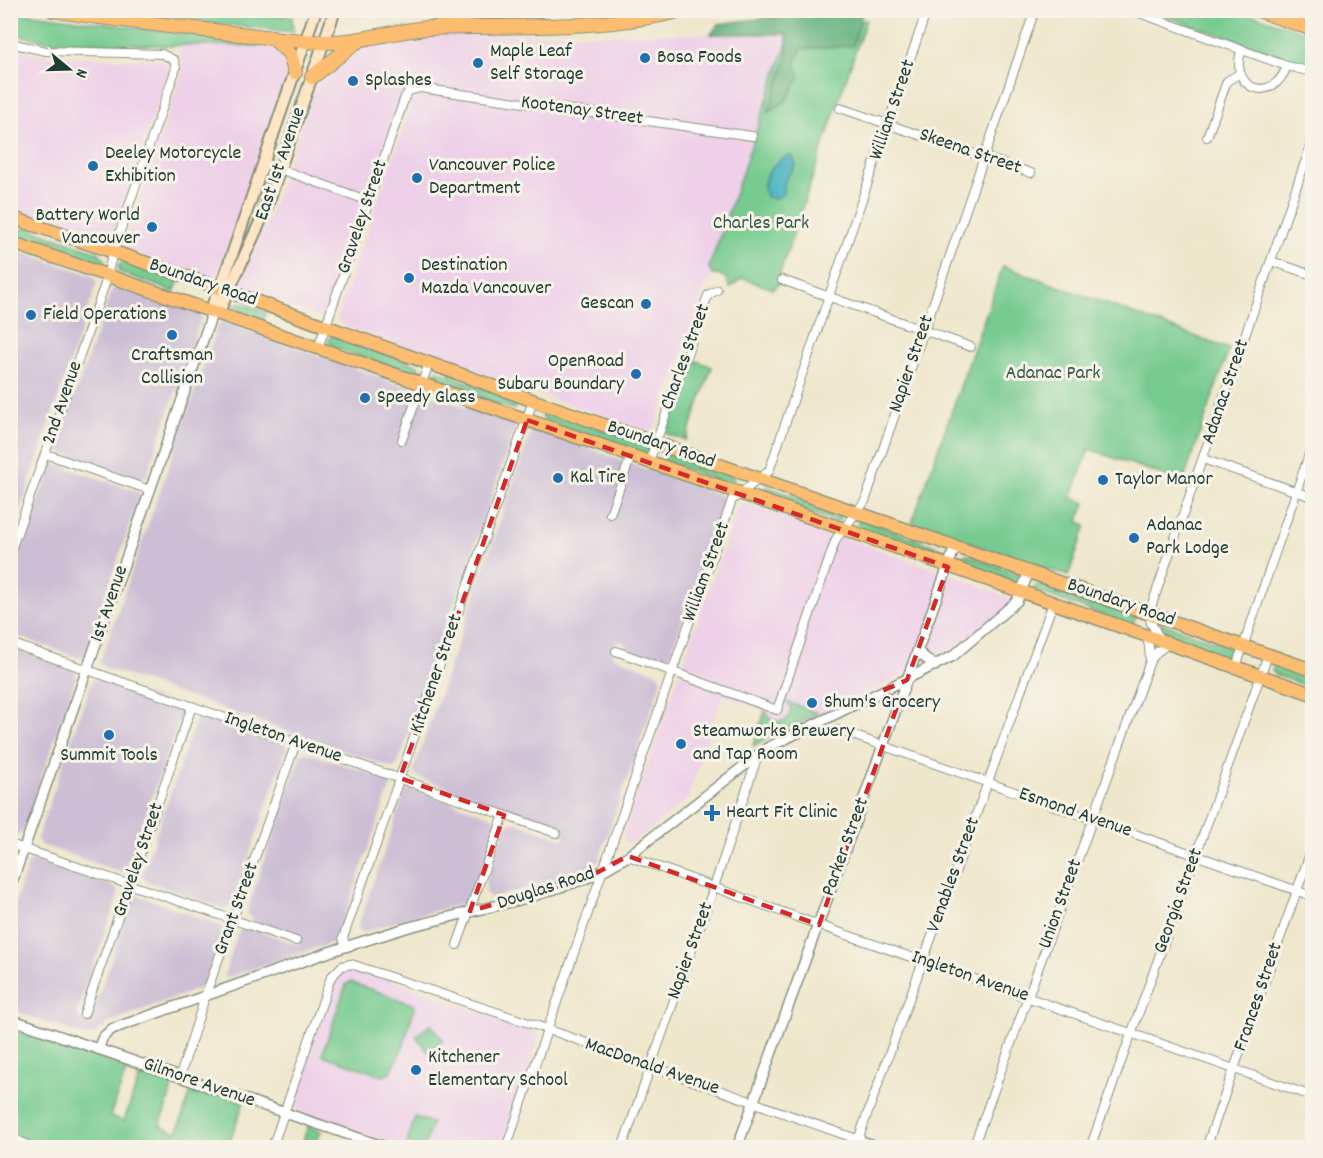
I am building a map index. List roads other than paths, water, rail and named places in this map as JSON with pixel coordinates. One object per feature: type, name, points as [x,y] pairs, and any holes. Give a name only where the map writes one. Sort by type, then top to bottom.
[{"type":"highway","points":[[53,10],[134,23],[324,42],[359,40],[400,30],[566,26],[621,21],[683,10]]},
{"type":"highway","points":[[429,10],[464,12],[541,10]]},
{"type":"highway","points":[[1258,10],[1312,29]]},
{"type":"highway","points":[[1306,10],[1312,13]]},
{"type":"highway","points":[[272,37],[290,54],[295,72]]},
{"type":"highway","points":[[312,77],[359,40]]},
{"type":"main road","name":"East 1st Avenue","points":[[213,315],[224,290],[263,163],[316,10]]},
{"type":"main road","name":"East 1st Avenue","points":[[224,290],[254,239],[334,10]]},
{"type":"main road","name":"Boundary Road","points":[[11,221],[113,252],[224,290],[533,401],[1312,670]]},
{"type":"main road","name":"Boundary Road","points":[[10,242],[213,315],[318,348],[649,462],[1312,694]]},
{"type":"street","name":"William Street","points":[[506,1148],[732,500],[769,471],[927,10]]},
{"type":"street","name":"Napier Street","points":[[671,671],[777,710],[836,539],[866,501],[1035,10]]},
{"type":"street","points":[[1131,10],[1287,66],[1312,72]]},
{"type":"street","name":"2nd Avenue","points":[[10,43],[46,51],[158,54],[171,58],[176,64],[175,74],[107,275],[10,554]]},
{"type":"street","points":[[1242,49],[1238,64],[1239,74],[1244,82],[1252,87],[1268,88],[1281,79],[1287,66]]},
{"type":"street","points":[[1207,137],[1227,81],[1239,74]]},
{"type":"street","name":"Kootenay Street","points":[[412,89],[420,88],[752,136]]},
{"type":"street","name":"Graveley Street","points":[[318,348],[405,97],[412,89]]},
{"type":"street","name":"Skeena Street","points":[[840,108],[1031,173]]},
{"type":"street","name":"Adanac Street","points":[[1149,613],[1312,142]]},
{"type":"street","points":[[263,163],[369,201]]},
{"type":"street","points":[[1271,261],[1312,275]]},
{"type":"street","points":[[782,280],[971,347]]},
{"type":"street","name":"Charles Street","points":[[649,462],[708,295],[717,290]]},
{"type":"street","name":"1st Avenue","points":[[10,888],[213,315]]},
{"type":"street","points":[[402,440],[429,363]]},
{"type":"street","name":"Kitchener Street","points":[[346,947],[344,938],[533,401]]},
{"type":"street","points":[[1236,667],[1312,447]]},
{"type":"street","points":[[46,454],[150,490]]},
{"type":"street","points":[[610,514],[631,456]]},
{"type":"street","points":[[1203,459],[1312,497]]},
{"type":"street","name":"Parker Street","points":[[737,1148],[955,547]]},
{"type":"street","name":"Douglas Road","points":[[98,1049],[103,1037],[112,1029],[206,994],[409,927],[528,898],[602,872],[628,856],[758,753],[952,656],[1017,601],[1029,572]]},
{"type":"street","name":"Venables Street","points":[[855,1148],[1053,603]]},
{"type":"street","points":[[1149,613],[1154,631],[1165,642]]},
{"type":"street","name":"Union Street","points":[[1146,635],[1150,661]]},
{"type":"street","name":"Union Street","points":[[973,1148],[1150,661],[1165,642]]},
{"type":"street","name":"Ingleton Avenue","points":[[10,643],[556,833]]},
{"type":"street","points":[[616,651],[671,671]]},
{"type":"street","points":[[918,652],[935,666]]},
{"type":"street","name":"Georgia Street","points":[[1090,1148],[1268,655]]},
{"type":"street","points":[[882,691],[899,701]]},
{"type":"street","name":"Graveley Street","points":[[84,1014],[192,706]]},
{"type":"street","name":"Esmond Avenue","points":[[838,730],[1312,896]]},
{"type":"street","name":"Grant Street","points":[[180,1076],[206,994],[296,743]]},
{"type":"street","name":"Napier Street","points":[[622,1148],[714,887],[758,753]]},
{"type":"street","points":[[457,945],[504,815]]},
{"type":"street","points":[[10,844],[296,941]]},
{"type":"street","name":"Frances Street","points":[[1206,1148],[1312,848]]},
{"type":"street","name":"Ingleton Avenue","points":[[628,856],[819,925],[1312,1096]]},
{"type":"street","name":"MacDonald Avenue","points":[[284,1112],[331,977],[342,966],[355,964],[547,1029],[882,1148]]},
{"type":"street","name":"Gilmore Avenue","points":[[10,1019],[388,1148]]},
{"type":"street","points":[[272,1148],[284,1112]]},
{"type":"street","points":[[10,1136],[33,1148]]},
{"type":"water","points":[[792,155],[796,165],[785,180],[783,194],[775,198],[766,196],[764,183],[766,176],[780,160]]},
{"type":"place","name":"Bosa Foods","points":[[645,58]]},
{"type":"place","name":"Maple Leaf Self Storage","points":[[478,63]]},
{"type":"place","name":"Splashes","points":[[353,81]]},
{"type":"place","name":"Deeley Motorcycle Exhibition","points":[[93,166]]},
{"type":"place","name":"Vancouver Police Department","points":[[417,178]]},
{"type":"place","name":"Battery World Vancouver","points":[[152,227]]},
{"type":"place","name":"Destination Mazda Vancouver","points":[[409,278]]},
{"type":"place","name":"Gescan","points":[[646,304]]},
{"type":"place","name":"Field Operations","points":[[31,315]]},
{"type":"place","name":"Craftsman Collision","points":[[172,335]]},
{"type":"place","name":"OpenRoad Subaru Boundary","points":[[636,374]]},
{"type":"place","name":"Speedy Glass","points":[[365,398]]},
{"type":"place","name":"Kal Tire","points":[[558,478]]},
{"type":"place","name":"Taylor Manor","points":[[1103,480]]},
{"type":"place","name":"Adanac Park Lodge","points":[[1134,538]]},
{"type":"place","name":"Shum's Grocery","points":[[812,703]]},
{"type":"place","name":"Summit Tools","points":[[109,735]]},
{"type":"place","name":"Steamworks Brewery and Tap Room","points":[[681,744]]},
{"type":"place","name":"Heart Fit Clinic","points":[[712,813]]},
{"type":"place","name":"Kitchener Elementary School","points":[[416,1070]]},
{"type":"park label","name":"Charles Park","points":[[761,224]]},
{"type":"park label","name":"Adanac Park","points":[[1053,374]]}]
